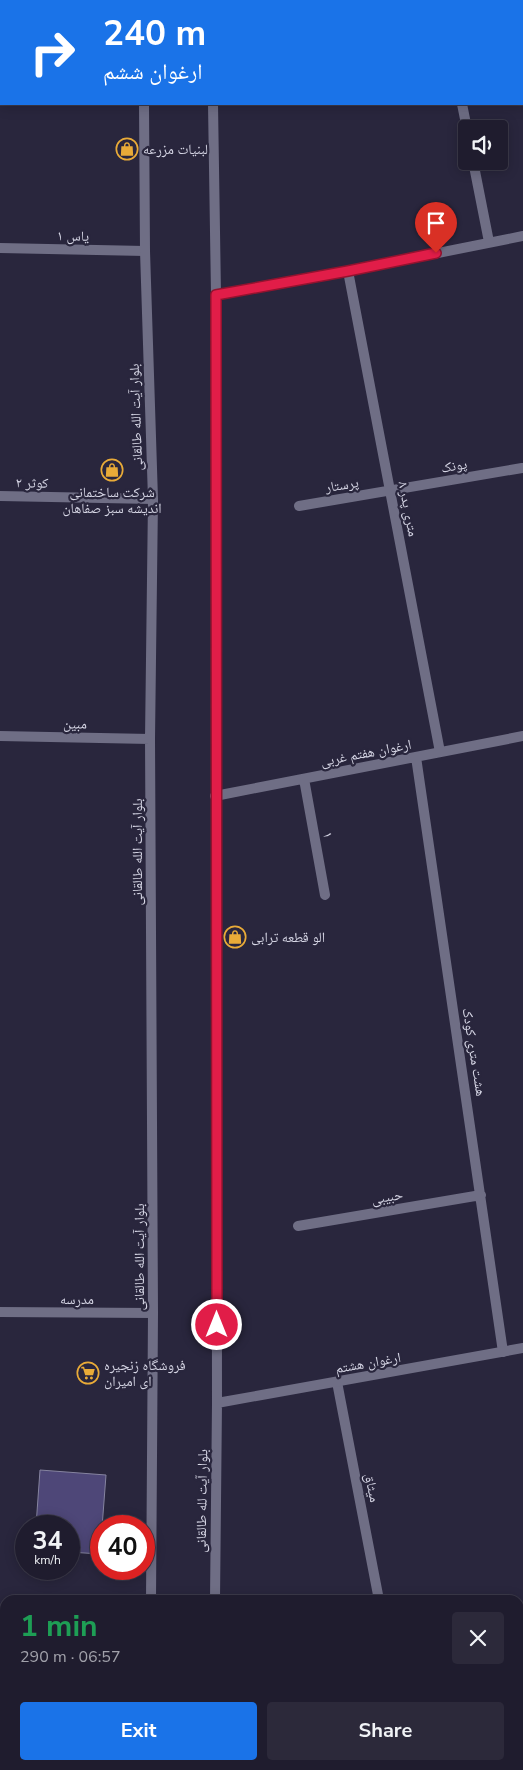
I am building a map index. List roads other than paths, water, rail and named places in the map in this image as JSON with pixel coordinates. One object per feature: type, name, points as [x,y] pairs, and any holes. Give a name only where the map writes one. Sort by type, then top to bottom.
[{"type":"street","name":"بلوار آیت الله طالقانی","points":[[144,105],[145,251],[153,499],[150,739],[153,1313],[151,1595]]},
{"type":"street","points":[[213,105],[216,295],[217,1403]]},
{"type":"street","points":[[462,105],[465,120]]},
{"type":"street","points":[[475,170],[489,242]]},
{"type":"street","points":[[216,295],[523,236]]},
{"type":"street","name":"یاس ۱","points":[[0,248],[145,251]]},
{"type":"street","name":"۸ متری پدر","points":[[348,271],[440,752]]},
{"type":"street","name":"پونک","points":[[390,491],[522,468]]},
{"type":"street","name":"پرستار","points":[[299,506],[390,491]]},
{"type":"street","name":"کوثر ۲","points":[[0,496],[153,499]]},
{"type":"street","name":"مبین","points":[[0,736],[150,739]]},
{"type":"street","name":"ارغوان هفتم غربی","points":[[215,796],[523,736]]},
{"type":"street","name":"هشت متری کودک","points":[[416,757],[503,1352]]},
{"type":"street","name":"۱","points":[[304,779],[326,895]]},
{"type":"street","name":"حبیبی","points":[[298,1226],[481,1195]]},
{"type":"street","name":"مدرسه","points":[[0,1312],[153,1313]]},
{"type":"street","name":"ارغوان هشتم","points":[[217,1403],[523,1348]]},
{"type":"street","name":"میثاق","points":[[337,1382],[378,1595]]},
{"type":"street","name":"بلوار آیت لله طالقانی","points":[[215,1595],[217,1403]]},
{"type":"place","name":"لبنیات مزرعه","points":[[127,149]]},
{"type":"place","name":"شرکت ساختمانی اندیشه سبز صفاهان","points":[[112,470]]},
{"type":"place","name":"الو قطعه ترابی","points":[[235,937]]},
{"type":"place","name":"فروشگاه زنجیره ای امیران","points":[[88,1373]]}]
